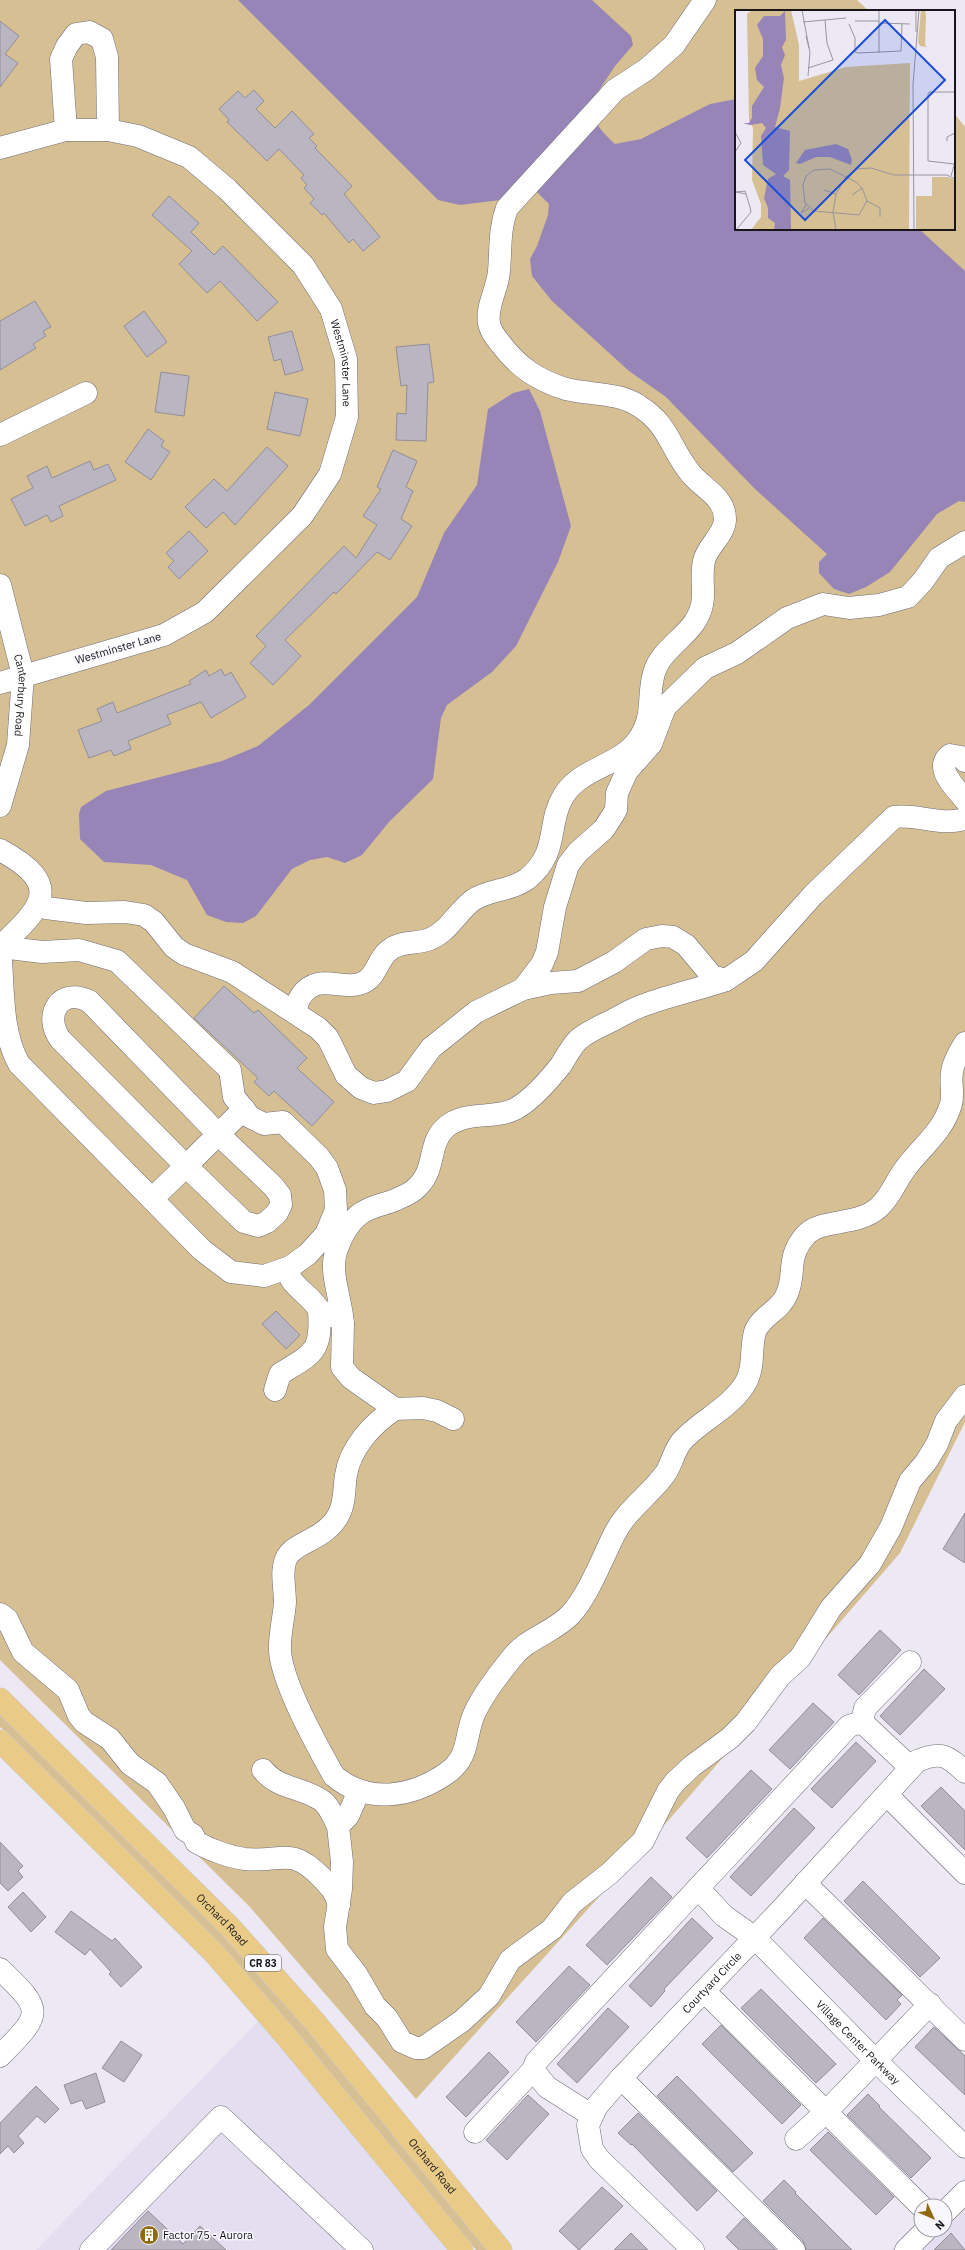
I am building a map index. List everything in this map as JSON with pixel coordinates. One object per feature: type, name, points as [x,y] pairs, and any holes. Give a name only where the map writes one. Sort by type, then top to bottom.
[{"type":"main road","name":"Orchard Road","points":[[0,1700],[231,1928],[319,2027],[501,2250]]},
{"type":"main road","name":"CR 83","points":[[0,1741],[214,1953],[290,2040],[449,2241],[462,2250]]},
{"type":"street","points":[[39,905],[46,908],[86,913],[125,912],[144,915],[154,922],[174,947],[184,954],[232,972],[252,983],[284,990],[301,991],[314,985],[330,982],[352,984],[366,981],[390,949],[395,946],[435,937],[472,901],[485,893],[516,885],[537,869],[548,854],[561,802],[566,792],[582,776],[626,753],[639,739],[648,722],[654,672],[663,656],[693,624],[698,616],[703,600],[704,558],[723,530],[725,521],[719,502],[687,470],[666,431],[650,414],[626,399],[584,393],[540,380],[516,362],[492,332],[489,315],[498,279],[500,232],[507,208],[610,95],[659,59],[674,45],[705,0]]},
{"type":"street","points":[[66,130],[61,59],[67,46],[76,34],[89,32],[102,39],[107,57],[108,130]]},
{"type":"street","name":"Westminster Lane","points":[[0,148],[66,130],[108,130],[138,136],[189,157],[227,189],[303,265],[331,310],[346,359],[347,417],[330,474],[302,516],[206,612],[164,635],[23,675],[0,683]]},
{"type":"street","points":[[0,436],[86,393]]},
{"type":"street","points":[[524,989],[542,964],[547,952],[555,907],[568,865],[578,852],[604,829],[616,810],[617,793],[627,771],[651,744],[665,707],[705,668],[737,653],[788,618],[823,604],[849,608],[879,605],[908,597],[923,581],[939,558],[965,542]]},
{"type":"street","name":"Canterbury Road","points":[[0,585],[23,675],[18,745],[0,806]]},
{"type":"street","points":[[965,761],[961,757],[950,755],[944,759],[943,766],[947,776],[965,800]]},
{"type":"street","points":[[395,1409],[346,1373],[342,1367],[344,1342],[343,1310],[333,1267],[339,1244],[352,1220],[359,1214],[402,1197],[413,1191],[425,1180],[429,1171],[435,1144],[439,1135],[447,1127],[466,1117],[502,1114],[516,1108],[533,1095],[560,1066],[577,1041],[589,1032],[643,1005],[726,980],[754,961],[812,895],[890,819],[901,816],[944,822],[965,819]]},
{"type":"street","points":[[0,850],[28,868],[37,881],[41,893],[39,905],[30,918],[0,947],[5,1019],[10,1046],[19,1064],[202,1250],[231,1272],[264,1276],[290,1267],[308,1254],[326,1234],[336,1210],[335,1190],[327,1168],[319,1157],[283,1122],[264,1124],[250,1117],[234,1097],[230,1070],[117,962],[80,950],[42,952],[0,947]]},
{"type":"street","points":[[232,972],[318,1028],[328,1038],[346,1075],[361,1088],[374,1093],[387,1091],[407,1081],[432,1048],[476,1012],[524,989],[551,983],[578,981],[614,962],[646,940],[662,936],[673,937],[686,945],[712,976],[726,980]]},
{"type":"street","points":[[294,1012],[300,997],[314,985]]},
{"type":"street","points":[[70,996],[80,996],[89,1001],[218,1134],[280,1195],[281,1205],[277,1214],[267,1222],[258,1226],[244,1222],[186,1166],[60,1039],[52,1020],[55,1008],[61,1002],[70,996]]},
{"type":"street","points":[[452,1419],[437,1412],[423,1408],[395,1409],[384,1416],[360,1441],[348,1463],[340,1512],[332,1527],[292,1551],[286,1558],[283,1568],[285,1603],[280,1649],[282,1665],[288,1681],[334,1776],[346,1785],[359,1791],[385,1796],[398,1794],[431,1782],[447,1773],[457,1764],[464,1754],[473,1716],[511,1658],[524,1644],[570,1615],[596,1572],[624,1517],[661,1479],[670,1465],[679,1444],[725,1406],[746,1381],[752,1368],[756,1330],[786,1298],[789,1288],[791,1258],[805,1236],[823,1226],[859,1219],[876,1210],[892,1192],[905,1169],[935,1137],[952,1104],[952,1072],[965,1043]]},
{"type":"street","points":[[152,1199],[244,1109]]},
{"type":"street","points":[[275,1390],[280,1374],[304,1360],[313,1351],[319,1340],[320,1310],[314,1300],[292,1283],[290,1277]]},
{"type":"street","points":[[320,1310],[338,1318],[343,1324]]},
{"type":"street","points":[[262,1770],[274,1781],[321,1800],[338,1826],[342,1862],[339,1905],[335,1927],[335,1942],[337,1949],[357,1975],[375,2006],[387,2018],[402,2042],[409,2046],[423,2048],[458,2025],[489,1996],[510,1960],[552,1929],[572,1904],[610,1873],[643,1841],[668,1791],[692,1766],[730,1738],[746,1722],[780,1676],[800,1658],[831,1608],[870,1564],[891,1527],[910,1481],[926,1462],[937,1444],[946,1421],[965,1396]]},
{"type":"street","points":[[0,1614],[7,1619],[23,1652],[68,1690],[79,1716],[84,1722],[110,1739],[130,1764],[157,1783],[174,1808],[185,1830],[193,1835],[196,1842],[245,1859],[284,1857],[305,1861],[330,1886],[336,1894],[339,1905]]},
{"type":"street","points":[[862,1722],[865,1708],[910,1662]]},
{"type":"street","points":[[862,1722],[910,1767]]},
{"type":"street","points":[[475,2132],[533,2070],[536,2062],[849,1726],[862,1722]]},
{"type":"street","name":"Courtyard Circle","points":[[591,2115],[621,2078],[887,1795],[910,1767],[917,1761],[938,1754],[948,1757],[965,1772]]},
{"type":"street","points":[[338,1826],[348,1816],[359,1791]]},
{"type":"street","points":[[887,1795],[965,1873]]},
{"type":"street","points":[[805,1883],[965,2040]]},
{"type":"street","name":"Village Center Parkway","points":[[698,1888],[724,1916],[754,1937],[875,2060],[965,2147]]},
{"type":"street","points":[[0,1969],[25,1993],[32,2003],[33,2013],[29,2026],[0,2056]]},
{"type":"street","points":[[704,1990],[913,2198]]},
{"type":"street","points":[[796,2139],[826,2112],[930,2004]]},
{"type":"street","points":[[533,2070],[546,2087],[591,2115],[588,2125],[589,2138],[592,2149],[599,2159],[693,2250]]},
{"type":"street","points":[[621,2078],[794,2250]]},
{"type":"street","points":[[91,2250],[221,2117],[362,2250]]},
{"type":"street","points":[[906,2250],[918,2238]]},
{"type":"shaded area","points":[[0,0],[857,0],[868,10],[735,10],[735,230],[955,230],[955,114],[965,127],[965,1422],[900,1553],[674,1814],[416,2099],[249,1906],[0,1660]]},
{"type":"shaded area","points":[[238,0],[592,0],[631,36],[633,45],[615,66],[590,104],[594,117],[599,126],[605,135],[615,144],[641,139],[710,104],[735,99],[735,230],[920,230],[965,271],[965,502],[959,501],[937,514],[890,572],[866,587],[849,594],[834,589],[819,573],[819,562],[827,554],[755,489],[666,397],[629,371],[552,301],[532,276],[530,259],[537,246],[548,215],[549,204],[536,191],[500,200],[460,205],[438,200]]},
{"type":"shaded area","points":[[529,389],[540,411],[571,526],[558,562],[516,646],[492,672],[447,705],[441,718],[433,779],[389,822],[362,855],[345,863],[327,857],[310,860],[292,869],[256,916],[243,923],[226,922],[207,915],[187,880],[151,865],[104,862],[80,839],[79,814],[81,807],[106,791],[222,761],[258,746],[309,705],[417,597],[444,533],[477,485],[488,409],[513,393]]},
{"type":"shaded area","points":[[0,1713],[205,1916],[301,2022],[488,2250],[476,2250],[301,2037],[195,1919],[0,1727]]},
{"type":"shaded area","points":[[260,2019],[450,2250],[36,2250]]},
{"type":"shaded area","points":[[965,2177],[965,2250],[891,2250],[913,2229],[913,2238],[953,2238],[953,2198],[944,2198]]},
{"type":"building","points":[[0,21],[19,36],[5,54],[18,63],[0,87]]},
{"type":"building","points":[[254,90],[264,101],[256,109],[275,128],[292,111],[314,134],[309,138],[317,146],[315,148],[352,186],[344,194],[380,237],[363,251],[353,239],[349,243],[324,213],[322,215],[310,203],[314,199],[304,188],[307,185],[301,178],[304,175],[279,149],[267,161],[227,122],[229,120],[219,109],[238,91],[245,98]]},
{"type":"building","points":[[169,196],[199,223],[191,232],[214,255],[223,246],[278,302],[257,321],[220,281],[207,293],[179,264],[192,251],[152,215]]},
{"type":"building","points":[[35,301],[51,327],[43,331],[46,336],[33,344],[36,348],[0,370],[0,321]]},
{"type":"building","points":[[144,311],[167,342],[147,357],[124,326]]},
{"type":"building","points":[[292,331],[303,370],[285,375],[281,359],[274,361],[268,337]]},
{"type":"building","points":[[429,344],[434,382],[428,383],[426,441],[396,440],[397,413],[406,414],[407,385],[401,386],[396,347]]},
{"type":"building","points":[[161,372],[189,376],[184,416],[155,412]]},
{"type":"building","points":[[275,392],[308,399],[300,436],[267,429]]},
{"type":"building","points":[[148,429],[164,441],[161,446],[170,452],[151,480],[125,462]]},
{"type":"building","points":[[267,447],[288,466],[235,525],[223,512],[206,528],[185,507],[214,479],[227,491]]},
{"type":"building","points":[[393,450],[417,461],[406,487],[413,491],[401,519],[412,526],[390,560],[377,552],[336,594],[334,592],[285,640],[301,656],[273,685],[250,663],[266,646],[256,636],[344,546],[356,558],[377,525],[363,516],[381,489],[377,487]]},
{"type":"building","points":[[90,461],[94,470],[108,464],[116,480],[59,506],[63,516],[51,522],[47,515],[25,526],[11,499],[33,488],[27,476],[47,466],[52,478]]},
{"type":"building","points":[[189,531],[208,551],[179,579],[168,567],[174,561],[166,553]]},
{"type":"building","points":[[221,669],[225,676],[231,672],[246,697],[211,718],[201,702],[167,715],[171,724],[128,741],[131,749],[114,756],[111,750],[89,758],[78,730],[102,721],[97,709],[113,702],[117,713],[191,684],[189,681],[206,670],[209,676]]},
{"type":"building","points":[[224,986],[254,1013],[258,1010],[307,1058],[297,1068],[334,1102],[312,1126],[274,1091],[269,1096],[254,1082],[258,1078],[194,1018]]},
{"type":"building","points":[[276,1311],[300,1335],[286,1349],[262,1324]]},
{"type":"building","points":[[965,1513],[965,1563],[943,1549]]},
{"type":"building","points":[[880,1630],[901,1650],[859,1695],[838,1675]]},
{"type":"building","points":[[924,1669],[945,1689],[900,1735],[880,1716]]},
{"type":"building","points":[[813,1703],[834,1722],[790,1769],[769,1750]]},
{"type":"building","points":[[856,1742],[876,1761],[832,1808],[811,1789]]},
{"type":"building","points":[[751,1770],[772,1789],[707,1858],[686,1838]]},
{"type":"building","points":[[941,1787],[965,1811],[965,1850],[921,1806]]},
{"type":"building","points":[[794,1808],[815,1828],[751,1896],[730,1877]]},
{"type":"building","points":[[0,1842],[23,1866],[18,1871],[23,1877],[8,1891],[0,1883]]},
{"type":"building","points":[[651,1877],[672,1897],[607,1965],[586,1945]]},
{"type":"building","points":[[863,1881],[940,1958],[920,1977],[844,1901]]},
{"type":"building","points":[[23,1892],[46,1917],[31,1932],[8,1907]]},
{"type":"building","points":[[71,1911],[112,1941],[115,1938],[142,1967],[121,1987],[109,1974],[111,1972],[90,1949],[85,1955],[55,1932]]},
{"type":"building","points":[[692,1918],[713,1938],[664,1989],[665,1991],[651,2007],[629,1986]]},
{"type":"building","points":[[823,1918],[902,1995],[897,2000],[901,2004],[886,2020],[804,1938]]},
{"type":"building","points":[[569,1966],[590,1985],[536,2042],[516,2022]]},
{"type":"building","points":[[761,1989],[836,2064],[816,2083],[741,2008]]},
{"type":"building","points":[[608,2008],[629,2027],[577,2083],[557,2064]]},
{"type":"building","points":[[721,2025],[801,2105],[782,2124],[702,2044]]},
{"type":"building","points":[[934,2027],[965,2056],[965,2095],[915,2047]]},
{"type":"building","points":[[121,2041],[142,2055],[124,2082],[102,2068]]},
{"type":"building","points":[[489,2052],[509,2072],[466,2117],[446,2097]]},
{"type":"building","points":[[96,2073],[105,2102],[86,2109],[82,2100],[71,2104],[64,2085]]},
{"type":"building","points":[[677,2076],[753,2153],[733,2172],[657,2096]]},
{"type":"building","points":[[36,2086],[59,2109],[45,2123],[37,2116],[18,2136],[24,2143],[14,2153],[8,2146],[0,2154],[0,2123]]},
{"type":"building","points":[[868,2094],[880,2106],[879,2107],[931,2158],[911,2178],[847,2115]]},
{"type":"building","points":[[528,2095],[549,2114],[507,2160],[486,2140]]},
{"type":"building","points":[[638,2113],[717,2191],[697,2211],[632,2144],[631,2145],[618,2133]]},
{"type":"building","points":[[828,2132],[894,2197],[876,2215],[810,2150]]},
{"type":"building","points":[[784,2180],[852,2250],[806,2250],[803,2241],[763,2201]]},
{"type":"building","points":[[602,2187],[623,2206],[579,2250],[559,2231]]},
{"type":"building","name":"Factor 75 - Aurora","points":[[148,2211],[183,2244],[200,2226],[226,2250],[111,2250]]},
{"type":"building","points":[[744,2218],[776,2250],[739,2250],[726,2237]]},
{"type":"building","points":[[631,2233],[648,2250],[614,2250]]},
{"type":"building","points":[[953,2235],[965,2250],[934,2250],[946,2238],[953,2238]]},
{"type":"place","name":"Factor 75 - Aurora","points":[[149,2235]]}]
